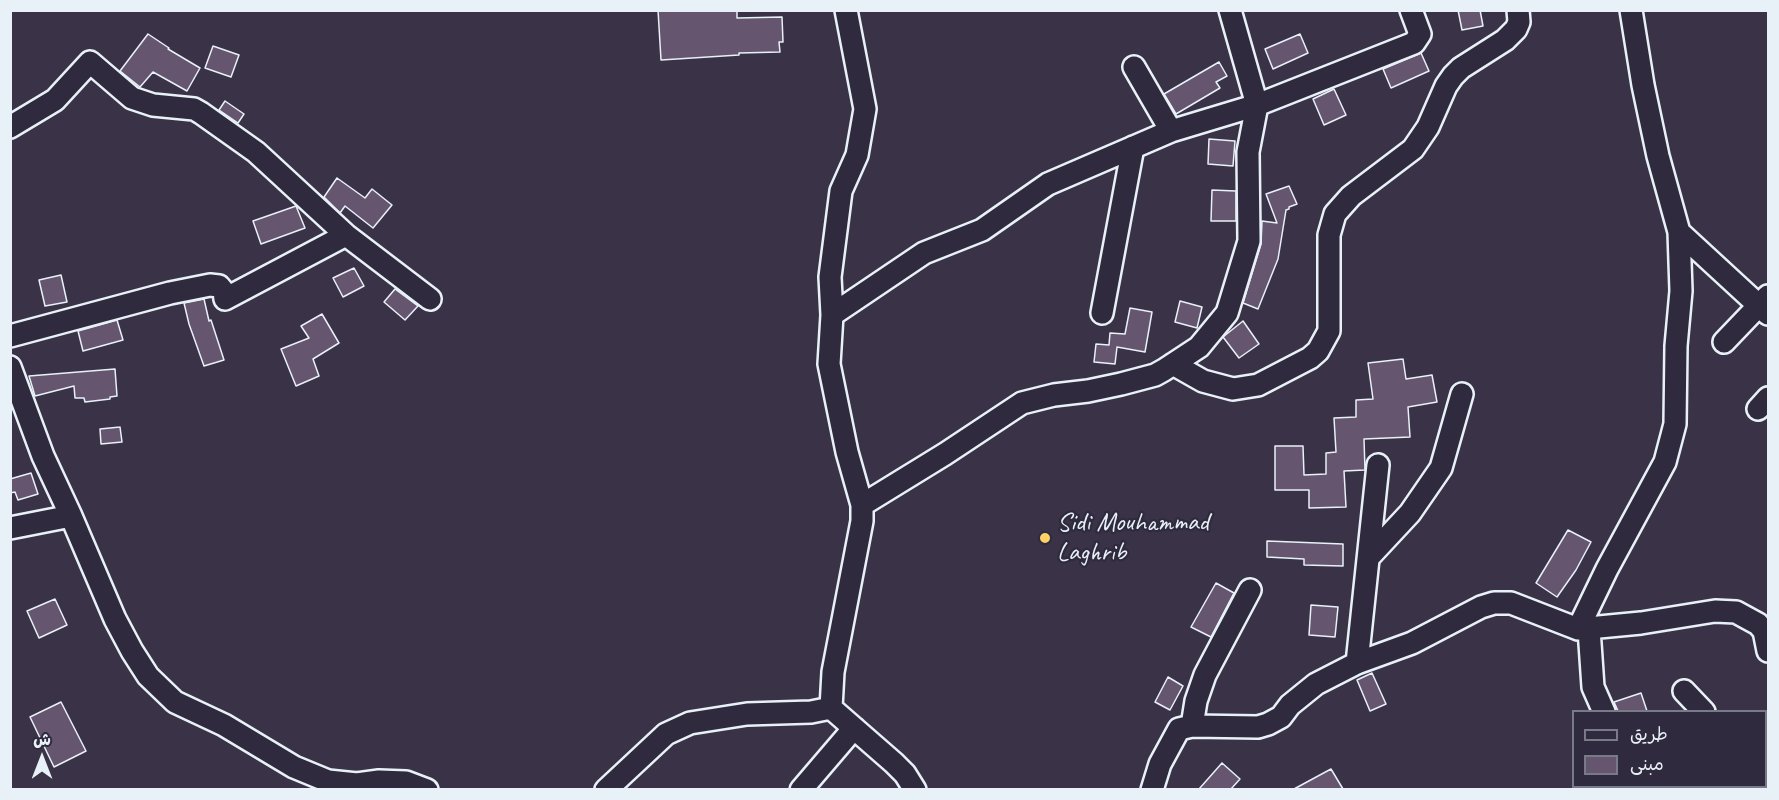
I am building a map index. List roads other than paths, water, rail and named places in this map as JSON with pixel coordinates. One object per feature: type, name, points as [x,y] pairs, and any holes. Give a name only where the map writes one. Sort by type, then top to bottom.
[{"type":"street","points":[[831,708],[833,672],[862,521],[862,505],[847,452],[829,364],[832,315],[830,277],[841,191],[857,155],[865,109],[846,10]]},
{"type":"street","points":[[862,505],[1022,403],[1054,394],[1088,391],[1155,375],[1200,346],[1227,313],[1249,241],[1248,152],[1257,105],[1230,10]]},
{"type":"street","points":[[832,315],[924,253],[982,230],[1048,184],[1171,131],[1257,105],[1414,43],[1420,34],[1411,10]]},
{"type":"street","points":[[1173,364],[1203,381],[1233,388],[1258,385],[1310,358],[1318,351],[1329,331],[1329,235],[1335,214],[1351,196],[1413,149],[1428,127],[1453,76],[1461,68],[1505,40],[1516,29],[1518,10]]},
{"type":"street","points":[[1604,710],[1593,687],[1584,629],[1608,569],[1665,462],[1675,424],[1676,346],[1681,291],[1679,232],[1658,156],[1642,85],[1631,10]]},
{"type":"street","points":[[10,127],[55,100],[90,62],[132,99],[153,105],[194,109],[201,113],[256,152],[346,235],[430,300]]},
{"type":"street","points":[[1134,67],[1171,131]]},
{"type":"street","points":[[1102,313],[1134,147]]},
{"type":"street","points":[[1679,232],[1765,305],[1724,342]]},
{"type":"street","points":[[10,336],[170,293],[210,285],[219,286],[224,292],[225,300],[346,235]]},
{"type":"street","points":[[10,367],[43,456],[115,620],[148,676],[164,694],[175,702],[224,725],[294,767],[328,781],[357,784],[379,781],[406,782],[426,789]]},
{"type":"street","points":[[1368,557],[1410,513],[1441,468],[1462,394]]},
{"type":"street","points":[[1357,663],[1378,465]]},
{"type":"street","points":[[10,528],[71,516]]},
{"type":"street","points":[[1192,726],[1196,701],[1205,675],[1250,591]]},
{"type":"street","points":[[1152,789],[1160,764],[1177,732],[1182,728],[1192,726],[1258,727],[1268,724],[1281,717],[1290,705],[1316,684],[1357,663],[1412,643],[1481,607],[1497,603],[1511,603],[1584,629],[1726,611],[1744,615],[1758,624],[1764,631],[1768,651]]},
{"type":"street","points":[[1684,691],[1703,710]]},
{"type":"street","points":[[831,708],[894,763],[915,789]]},
{"type":"street","points":[[606,789],[666,734],[690,723],[747,714],[811,712],[831,708]]},
{"type":"street","points":[[801,789],[854,728]]},
{"type":"place","name":"Sidi Mouhammad Laghrib","points":[[1045,538]]}]
